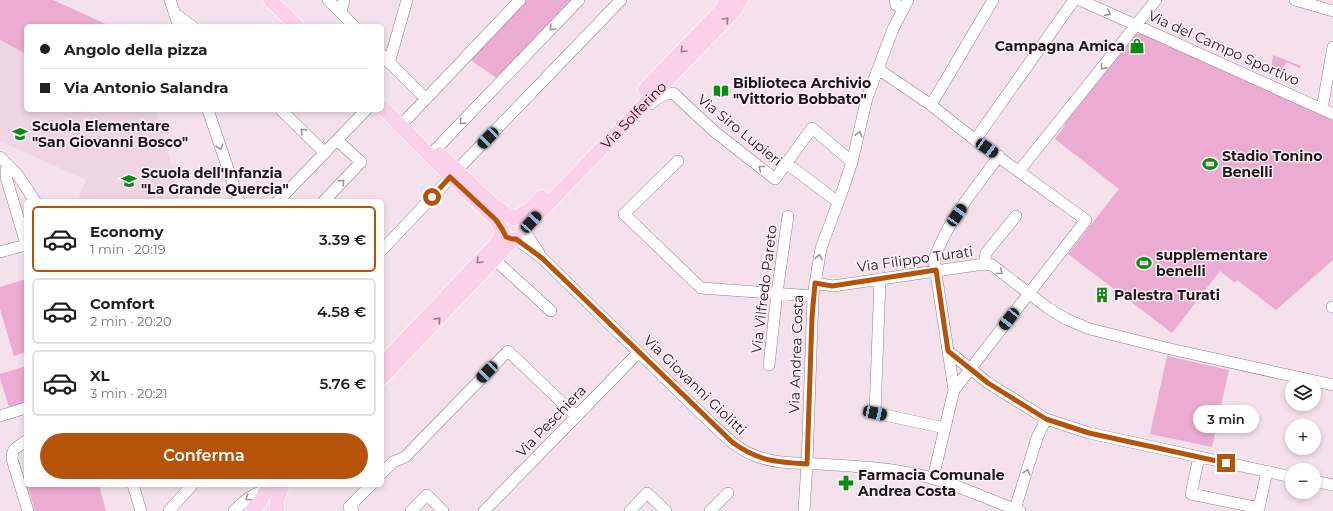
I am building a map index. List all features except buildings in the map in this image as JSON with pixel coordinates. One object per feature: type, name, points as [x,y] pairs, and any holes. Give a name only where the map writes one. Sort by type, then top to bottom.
[{"type":"main road","points":[[270,0],[295,24]]},
{"type":"main road","name":"Via Solferino","points":[[384,362],[495,244],[505,221],[530,209],[721,10],[727,0]]},
{"type":"main road","name":"Via Solferino","points":[[384,376],[733,12],[741,0]]},
{"type":"main road","points":[[384,109],[401,125],[454,174],[495,206],[523,223],[520,235],[506,237],[496,220],[454,174],[435,150],[401,125]]},
{"type":"main road","points":[[277,511],[277,501],[282,487]]},
{"type":"main road","points":[[250,510],[260,502],[267,488]]},
{"type":"main road","points":[[250,510],[260,509],[267,511]]},
{"type":"street","points":[[170,0],[178,24]]},
{"type":"street","points":[[328,0],[352,24]]},
{"type":"street","points":[[341,12],[344,0]]},
{"type":"street","points":[[407,0],[386,59],[426,98]]},
{"type":"street","points":[[401,125],[520,0]]},
{"type":"street","points":[[435,150],[579,0]]},
{"type":"street","points":[[384,248],[621,0]]},
{"type":"street","points":[[895,0],[896,5],[906,5]]},
{"type":"street","points":[[931,105],[993,0]]},
{"type":"street","points":[[975,140],[1074,0]]},
{"type":"street","name":"Via del Campo Sportivo","points":[[1080,0],[1333,114]]},
{"type":"street","points":[[1019,171],[1156,0]]},
{"type":"street","points":[[1295,0],[1333,11]]},
{"type":"street","name":"Via Andrea Costa","points":[[804,511],[813,296],[821,248],[852,162],[867,98],[893,29],[906,5]]},
{"type":"street","points":[[174,13],[189,24]]},
{"type":"street","points":[[620,129],[635,121],[658,97],[666,94],[676,96],[675,79],[701,52],[710,36]]},
{"type":"street","points":[[1322,109],[1333,47]]},
{"type":"street","points":[[878,69],[931,105],[975,140],[1086,220],[954,390]]},
{"type":"street","name":"Via Siro Lupieri","points":[[676,96],[715,132],[775,179],[812,128],[852,162]]},
{"type":"street","points":[[209,112],[238,199]]},
{"type":"street","points":[[283,112],[325,153]]},
{"type":"street","points":[[280,199],[364,112]]},
{"type":"street","points":[[326,199],[361,162],[337,140]]},
{"type":"street","points":[[933,478],[954,390],[934,260],[948,227],[999,156]]},
{"type":"street","points":[[3,160],[17,174],[34,199]]},
{"type":"street","points":[[3,160],[6,177],[24,237]]},
{"type":"street","points":[[678,161],[624,214],[701,288],[813,296]]},
{"type":"street","points":[[784,166],[790,166],[838,202]]},
{"type":"street","name":"Via Vilfredo Pareto","points":[[769,365],[788,216]]},
{"type":"street","points":[[984,264],[986,253],[1016,216]]},
{"type":"street","name":"Via Giovanni Giolitti","points":[[520,235],[639,352],[742,450],[770,461],[880,469],[933,478],[1017,510]]},
{"type":"street","points":[[0,252],[24,245]]},
{"type":"street","points":[[495,260],[551,312]]},
{"type":"street","name":"Via Filippo Turati","points":[[815,283],[832,286],[936,270],[984,264],[992,265],[1048,308],[1066,319],[1090,329],[1166,348],[1333,384]]},
{"type":"street","points":[[880,279],[875,413],[945,428]]},
{"type":"street","points":[[384,471],[393,462],[405,458],[508,351],[576,416]]},
{"type":"street","points":[[948,351],[969,369],[1004,394],[1046,419],[1089,433],[1285,475]]},
{"type":"street","name":"Via Peschiera","points":[[484,511],[639,352]]},
{"type":"street","points":[[0,416],[24,412]]},
{"type":"street","points":[[1017,510],[1037,438],[1046,419]]},
{"type":"street","points":[[24,442],[15,448],[12,453],[12,459],[28,511]]},
{"type":"street","points":[[1199,457],[1191,494],[1259,508],[1266,471]]},
{"type":"street","points":[[1321,483],[1333,486]]},
{"type":"street","points":[[134,487],[140,511]]},
{"type":"street","points":[[169,511],[190,487]]},
{"type":"street","points":[[353,511],[349,507],[369,487]]},
{"type":"street","points":[[234,511],[244,500],[267,488]]},
{"type":"street","points":[[630,511],[648,493],[666,511]]},
{"type":"street","points":[[710,511],[728,493]]},
{"type":"street","points":[[412,511],[427,495],[444,511]]},
{"type":"shaded area","points":[[0,0],[53,0],[106,24],[24,24],[24,53],[0,40]]},
{"type":"shaded area","points":[[526,0],[574,0],[498,79],[469,59]]},
{"type":"shaded area","name":"Stadio Tonino Benelli","points":[[1133,34],[1144,34],[1333,119],[1333,260],[1276,310],[1237,280],[1235,283],[1220,271],[1172,333],[1068,254],[1119,189],[1055,139],[1065,125],[1064,121]]},
{"type":"shaded area","points":[[0,40],[24,53],[24,112],[157,112],[176,181],[179,199],[78,199],[86,180],[0,141]]},
{"type":"shaded area","points":[[1273,55],[1301,66],[1300,68],[1286,62],[1281,74],[1271,69]]},
{"type":"shaded area","points":[[24,280],[24,353],[14,356],[0,309],[0,287]]},
{"type":"shaded area","points":[[1167,356],[1229,370],[1212,447],[1150,434]]},
{"type":"shaded area","points":[[24,367],[24,403],[9,407],[0,374]]},
{"type":"shaded area","points":[[28,487],[100,487],[106,511],[35,511]]},
{"type":"place","name":"Campagna Amica","points":[[1137,46]]},
{"type":"place","name":"Biblioteca Archivio \"Vittorio Bobbato\"","points":[[721,91]]},
{"type":"place","name":"Scuola Elementare \"San Giovanni Bosco\"","points":[[20,134]]},
{"type":"place","name":"Stadio Tonino Benelli","points":[[1210,164]]},
{"type":"place","name":"Scuola dell'Infanzia \"La Grande Quercia\"","points":[[129,181]]},
{"type":"place","name":"supplementare benelli","points":[[1144,263]]},
{"type":"place","name":"Palestra Turati","points":[[1102,295]]},
{"type":"place","name":"Farmacia Comunale Andrea Costa","points":[[846,483]]},
{"type":"route","points":[[432,197],[450,177],[496,220],[506,237],[516,239],[542,258],[732,442],[742,450],[754,456],[770,461],[807,464],[812,317],[815,283],[832,286],[936,270],[948,351],[969,369],[1004,394],[1046,419],[1089,433],[1226,463]]}]
